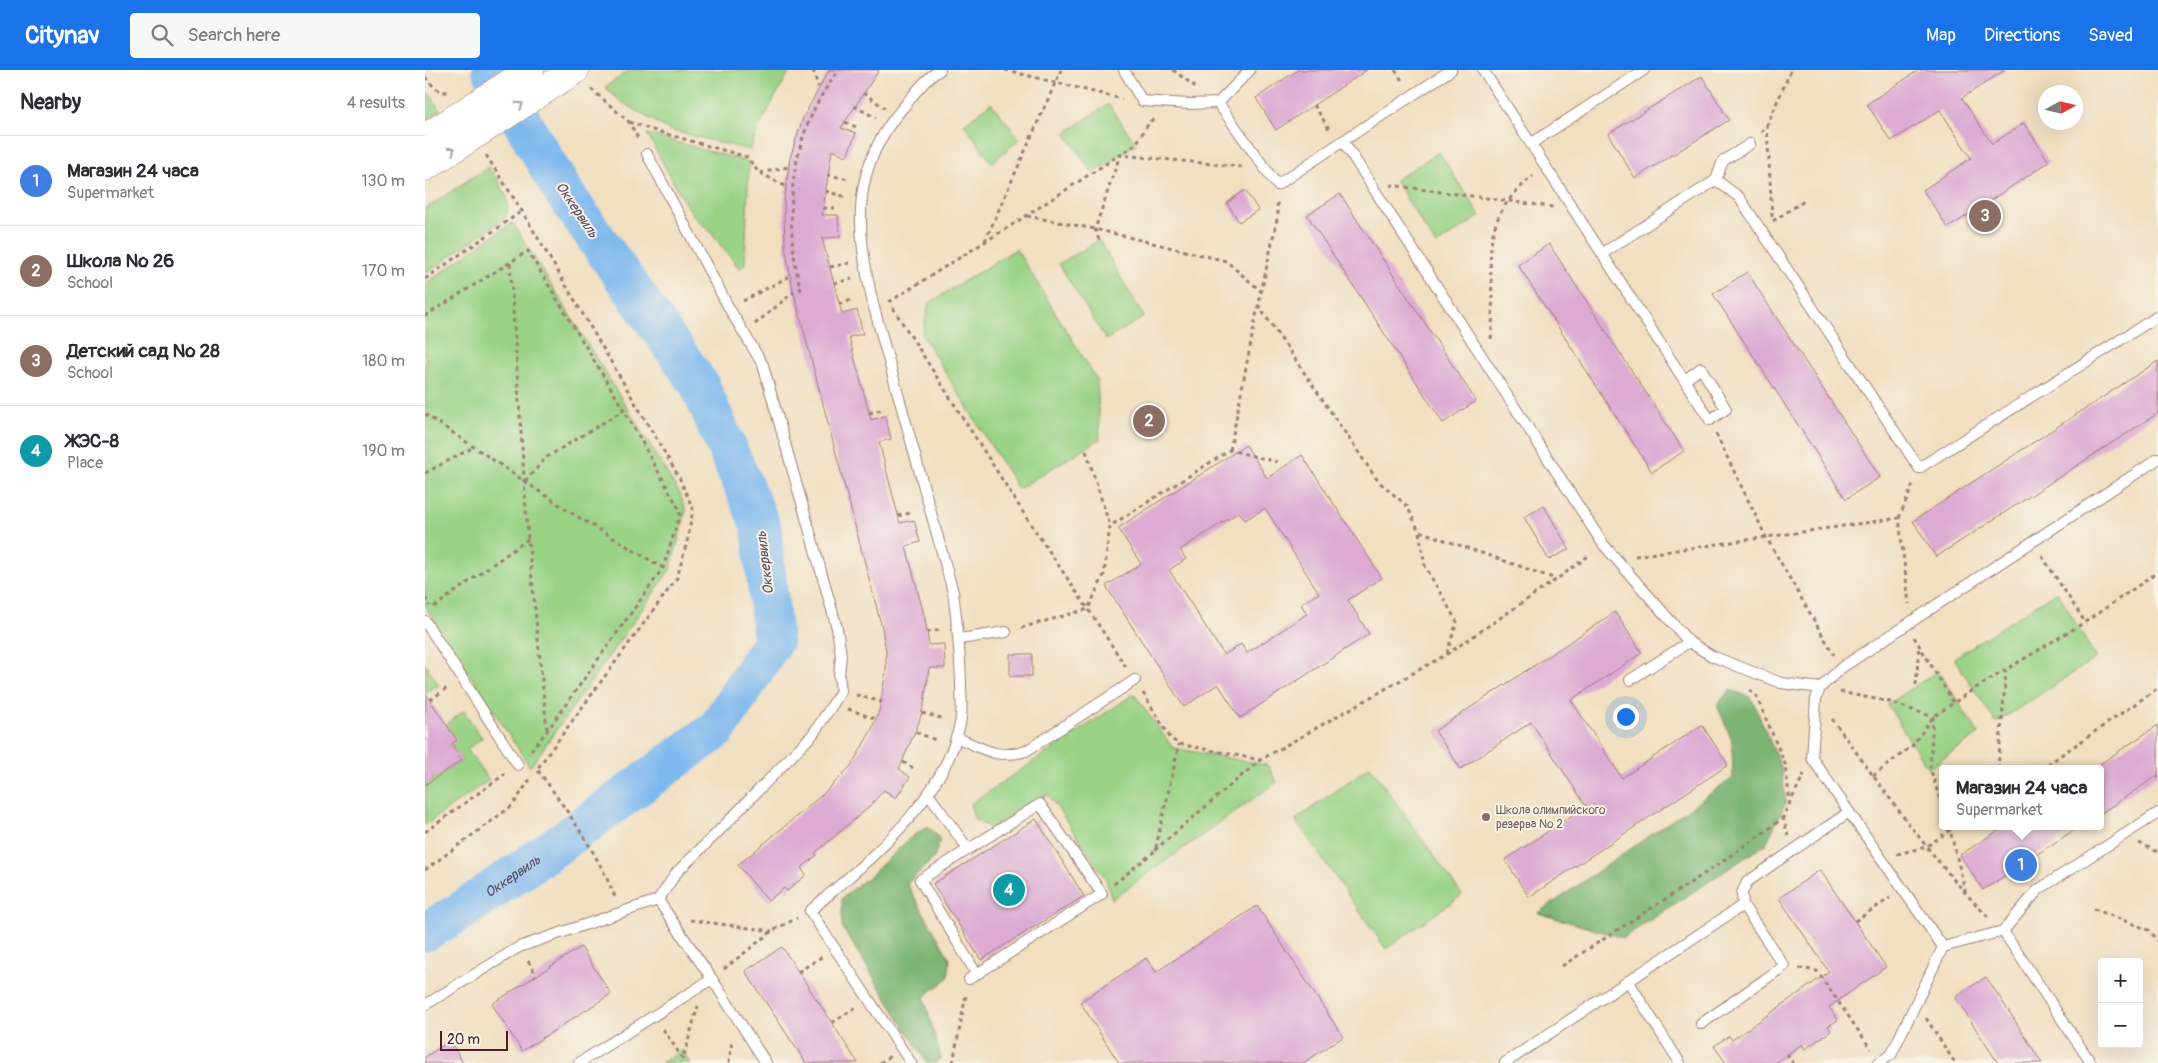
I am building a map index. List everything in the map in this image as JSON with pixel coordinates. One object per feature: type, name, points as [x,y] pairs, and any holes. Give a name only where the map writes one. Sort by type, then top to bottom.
[{"type":"street","points":[[425,167],[471,122],[530,70]]},
{"type":"street","points":[[425,138],[471,122],[576,77]]},
{"type":"lane","points":[[911,1063],[810,911],[880,849],[929,795],[953,747],[960,724],[962,706],[960,639],[953,592],[873,304],[863,260],[860,220],[865,182],[871,156],[896,115],[914,94],[940,70]]},
{"type":"lane","points":[[1124,70],[1142,101],[1189,104],[1218,103],[1250,70]]},
{"type":"lane","points":[[1218,103],[1277,185],[1451,70]]},
{"type":"lane","points":[[1483,70],[1710,420],[1726,409],[1701,368],[1685,380]]},
{"type":"lane","points":[[1532,143],[1644,70]]},
{"type":"lane","points":[[1341,143],[1488,365],[1603,544],[1689,642],[1713,656],[1781,683],[1820,688]]},
{"type":"lane","points":[[1603,254],[1715,180],[1723,161],[1749,144]]},
{"type":"lane","points":[[425,1005],[519,947],[658,900],[677,872],[813,734],[841,690],[841,656],[837,628],[763,365],[729,308],[647,154]]},
{"type":"lane","points":[[1715,180],[1739,197],[1919,468],[2158,316]]},
{"type":"lane","points":[[1943,947],[1812,758],[1817,699],[1820,688],[1841,668],[2158,458]]},
{"type":"lane","points":[[425,621],[518,764]]},
{"type":"lane","points":[[960,639],[1005,632]]},
{"type":"lane","points":[[1630,680],[1689,642]]},
{"type":"lane","points":[[956,736],[996,754],[1011,756],[1026,751],[1135,680]]},
{"type":"lane","points":[[929,795],[968,849]]},
{"type":"lane","points":[[1040,804],[1102,894],[973,976],[920,880],[968,849],[1040,804]]},
{"type":"lane","points":[[1701,1024],[1784,966],[1743,906],[1742,893],[1747,882],[1849,812]]},
{"type":"lane","points":[[1943,947],[2003,931],[2038,890],[2158,812]]},
{"type":"lane","points":[[658,900],[709,981],[766,1063]]},
{"type":"lane","points":[[1505,1063],[1743,906]]},
{"type":"lane","points":[[2003,931],[2091,1063]]},
{"type":"lane","points":[[1879,1063],[1891,1055],[1943,947]]},
{"type":"lane","points":[[579,1063],[709,981]]},
{"type":"lane","points":[[1628,981],[1679,1063]]},
{"type":"path","points":[[813,70],[818,87]]},
{"type":"path","points":[[801,290],[795,264],[791,223],[791,196],[795,168],[810,120],[825,90],[839,70]]},
{"type":"path","points":[[1005,70],[1121,98],[1129,104]]},
{"type":"path","points":[[985,242],[1061,70]]},
{"type":"path","points":[[1749,144],[1767,125],[1791,70]]},
{"type":"path","points":[[425,77],[434,87],[443,92],[471,122],[679,477],[693,509],[688,538],[677,578],[537,769],[513,805],[425,870]]},
{"type":"path","points":[[576,77],[629,122],[656,132],[747,157],[759,173],[785,186]]},
{"type":"path","points":[[863,93],[896,115]]},
{"type":"path","points":[[873,304],[889,302],[1027,216],[1136,144],[1150,121],[1189,104]]},
{"type":"path","points":[[1314,105],[1341,143]]},
{"type":"path","points":[[855,106],[889,126]]},
{"type":"path","points":[[1143,115],[1150,121]]},
{"type":"path","points":[[629,122],[647,154]]},
{"type":"path","points":[[845,122],[856,127]]},
{"type":"path","points":[[1767,125],[1773,221]]},
{"type":"path","points":[[1120,155],[1265,169]]},
{"type":"path","points":[[1099,240],[1095,229],[1120,155]]},
{"type":"path","points":[[1488,365],[1493,316],[1489,243],[1497,220],[1507,200],[1546,165]]},
{"type":"path","points":[[759,173],[788,167]]},
{"type":"path","points":[[827,175],[865,182]]},
{"type":"path","points":[[1230,450],[1258,305],[1278,215],[1277,185]]},
{"type":"path","points":[[1401,186],[1575,211]]},
{"type":"path","points":[[825,191],[862,200]]},
{"type":"path","points":[[1761,229],[1803,201]]},
{"type":"path","points":[[823,208],[836,208]]},
{"type":"path","points":[[425,279],[522,211]]},
{"type":"path","points":[[1027,216],[1095,229],[1226,261],[1261,291]]},
{"type":"path","points":[[425,316],[528,251],[625,410],[680,514],[663,568],[547,731],[518,764],[425,832]]},
{"type":"path","points":[[830,267],[863,260]]},
{"type":"path","points":[[510,263],[528,539],[547,731]]},
{"type":"path","points":[[729,308],[790,276]]},
{"type":"path","points":[[745,332],[794,292]]},
{"type":"path","points":[[839,304],[851,300]]},
{"type":"path","points":[[889,302],[1028,520],[1135,680],[1171,739],[1179,744],[1260,760]]},
{"type":"path","points":[[1258,305],[1378,482],[1407,506],[1419,531],[1425,566],[1457,622],[1447,654]]},
{"type":"path","points":[[525,481],[547,457],[625,410]]},
{"type":"path","points":[[869,413],[881,410]]},
{"type":"path","points":[[425,414],[570,512],[663,568]]},
{"type":"path","points":[[1710,420],[1766,537],[1841,668]]},
{"type":"path","points":[[425,473],[475,446]]},
{"type":"path","points":[[1110,526],[1230,450],[1277,462]]},
{"type":"path","points":[[1005,632],[1088,609],[1104,575],[1110,526],[1087,451]]},
{"type":"path","points":[[1919,468],[1899,518],[1912,635],[1954,703]]},
{"type":"path","points":[[898,516],[910,513]]},
{"type":"path","points":[[1617,559],[1899,518]]},
{"type":"path","points":[[1419,531],[1557,579]]},
{"type":"path","points":[[432,608],[528,539]]},
{"type":"path","points":[[2033,542],[2085,622]]},
{"type":"path","points":[[1102,894],[1260,760],[1447,654],[1557,579],[1603,544]]},
{"type":"path","points":[[1873,776],[1912,746],[1933,717],[2085,622],[2158,572]]},
{"type":"path","points":[[927,632],[941,630]]},
{"type":"path","points":[[1916,685],[1919,646]]},
{"type":"path","points":[[1998,765],[2006,670]]},
{"type":"path","points":[[430,700],[447,688]]},
{"type":"path","points":[[1749,688],[1756,695],[1785,764],[1790,803]]},
{"type":"path","points":[[1820,688],[1890,702],[1933,717]]},
{"type":"path","points":[[2047,765],[2158,688]]},
{"type":"path","points":[[841,690],[882,702]]},
{"type":"path","points":[[1817,699],[1926,847],[1966,894],[2003,931]]},
{"type":"path","points":[[833,704],[876,719]]},
{"type":"path","points":[[922,712],[960,724]]},
{"type":"path","points":[[1933,717],[1930,768],[1939,796]]},
{"type":"path","points":[[916,732],[953,747]]},
{"type":"path","points":[[1155,850],[1179,744]]},
{"type":"path","points":[[1562,966],[1707,872],[1773,826],[1783,817],[1812,758]]},
{"type":"path","points":[[903,762],[913,768]]},
{"type":"path","points":[[537,769],[567,810],[605,870],[621,912]]},
{"type":"path","points":[[1881,858],[1926,847],[1947,830]]},
{"type":"path","points":[[1950,830],[1966,894]]},
{"type":"path","points":[[1855,921],[1903,889]]},
{"type":"path","points":[[2094,909],[2149,930],[2158,941]]},
{"type":"path","points":[[655,1016],[683,1059],[709,981],[773,931],[810,911]]},
{"type":"path","points":[[670,917],[773,931]]},
{"type":"path","points":[[798,972],[835,948]]},
{"type":"path","points":[[1784,966],[1817,971],[1879,1063]]},
{"type":"path","points":[[953,1063],[973,976]]},
{"type":"path","points":[[832,1023],[869,999]]},
{"type":"path","points":[[1917,1003],[1955,1063]]},
{"type":"path","points":[[1787,1054],[1793,1063]]},
{"type":"green space","points":[[630,70],[790,70],[759,127],[750,150],[669,130],[620,101],[605,87]]},
{"type":"green space","points":[[425,91],[432,97],[440,111],[425,121]]},
{"type":"green space","points":[[991,103],[1020,139],[992,163],[964,124]]},
{"type":"green space","points":[[1108,104],[1136,144],[1093,173],[1065,133]]},
{"type":"green space","points":[[647,134],[749,162],[745,264],[740,269],[707,228],[698,221],[685,203]]},
{"type":"green space","points":[[1439,152],[1480,216],[1436,245],[1395,180]]},
{"type":"green space","points":[[488,167],[501,185],[508,203],[505,218],[425,274],[425,209]]},
{"type":"green space","points":[[513,223],[680,494],[686,511],[670,570],[530,767],[425,606],[425,284]]},
{"type":"green space","points":[[1099,240],[1144,317],[1106,340],[1059,264]]},
{"type":"green space","points":[[1016,249],[1097,380],[1100,439],[1018,489],[922,335],[929,303]]},
{"type":"green space","points":[[2057,591],[2096,658],[1996,723],[1954,658]]},
{"type":"green space","points":[[425,664],[439,685],[425,693]]},
{"type":"green space","points":[[1938,671],[1979,734],[1928,769],[1887,704]]},
{"type":"green space","points":[[1730,690],[1751,697],[1781,767],[1786,802],[1766,844],[1623,938],[1538,913],[1733,778],[1732,741],[1717,705]]},
{"type":"green space","points":[[1134,694],[1173,748],[1267,765],[1277,782],[1112,899],[1106,879],[1048,794],[991,828],[975,820],[970,804]]},
{"type":"green space","points":[[464,711],[482,738],[467,749],[489,780],[425,825],[425,785],[462,760],[451,744],[446,724]]},
{"type":"green space","points":[[1370,766],[1462,895],[1386,949],[1295,820]]},
{"type":"green space","points":[[928,826],[940,839],[934,858],[907,884],[950,959],[948,978],[924,997],[941,1058],[936,1063],[927,1063],[842,927],[842,898],[872,874],[911,837]]},
{"type":"green space","points":[[682,1050],[690,1063],[661,1063]]},
{"type":"building","points":[[829,70],[879,70],[841,128],[856,133],[847,156],[832,150],[822,215],[838,215],[840,237],[822,238],[842,314],[857,310],[863,334],[849,337],[871,420],[885,416],[891,439],[879,442],[900,523],[914,520],[920,542],[906,546],[925,619],[929,645],[944,644],[945,668],[929,668],[924,704],[919,722],[899,769],[910,777],[896,798],[884,790],[868,808],[815,853],[817,855],[801,868],[806,875],[787,891],[784,888],[768,901],[738,865],[821,796],[851,766],[871,731],[879,711],[886,670],[886,651],[882,628],[792,286],[785,246],[784,202],[790,158],[803,118]]},
{"type":"building","points":[[1298,70],[1367,70],[1276,130],[1256,98]]},
{"type":"building","points":[[1919,70],[2005,70],[1962,98],[1992,144],[2024,123],[2049,162],[1948,228],[1923,190],[1971,158],[1940,110],[1891,141],[1867,104]]},
{"type":"building","points":[[1702,76],[1729,120],[1635,178],[1608,134]]},
{"type":"building","points":[[1245,190],[1258,210],[1239,222],[1227,203]]},
{"type":"building","points":[[1340,194],[1476,401],[1443,423],[1307,215]]},
{"type":"building","points":[[1549,244],[1684,451],[1652,472],[1518,265]]},
{"type":"building","points":[[1747,272],[1880,477],[1846,499],[1713,294]]},
{"type":"building","points":[[2158,361],[2158,413],[1936,557],[1913,521]]},
{"type":"building","points":[[1246,445],[1267,478],[1302,455],[1382,578],[1348,600],[1369,634],[1240,718],[1218,684],[1184,707],[1106,586],[1141,564],[1118,528]],"holes":[[[1265,508],[1319,593],[1301,604],[1307,614],[1247,653],[1241,644],[1224,655],[1169,570],[1186,559],[1180,550],[1239,512],[1245,520]]]},
{"type":"building","points":[[1544,506],[1569,549],[1549,560],[1524,517]]},
{"type":"building","points":[[1615,612],[1642,653],[1571,700],[1622,778],[1702,725],[1728,765],[1529,897],[1505,860],[1586,806],[1531,722],[1461,769],[1435,731]]},
{"type":"building","points":[[1010,654],[1032,654],[1032,676],[1010,676]]},
{"type":"building","points":[[425,693],[457,740],[451,744],[462,760],[425,785]]},
{"type":"building","points":[[2158,725],[2158,775],[2104,811],[2104,765],[2100,764]]},
{"type":"building","points":[[1036,819],[1084,896],[981,960],[933,884]]},
{"type":"building","points":[[1999,830],[2074,830],[1983,890],[1960,855]]},
{"type":"building","points":[[1820,870],[1886,967],[1829,1007],[1838,1020],[1828,1026],[1831,1031],[1805,1049],[1802,1044],[1775,1063],[1726,1063],[1714,1046],[1729,1036],[1732,1040],[1829,972],[1779,898]]},
{"type":"building","points":[[1257,906],[1343,1037],[1303,1063],[1119,1063],[1080,1002],[1146,958],[1156,972]]},
{"type":"building","points":[[581,947],[611,994],[522,1051],[492,1004]]},
{"type":"building","points":[[782,947],[858,1063],[806,1063],[745,971]]},
{"type":"building","points":[[1986,977],[2042,1063],[1998,1063],[1955,997]]},
{"type":"building","points":[[450,1041],[463,1063],[425,1063],[425,1057]]},
{"type":"waterway","name":"Оккервиль","points":[[425,932],[460,912],[556,846],[717,729],[773,641],[761,526],[699,384],[562,190],[492,70]]},
{"type":"place","name":"Детский сад № 28","points":[[1985,216]]},
{"type":"place","name":"Школа № 26","points":[[1149,421]]},
{"type":"place","name":"Школа олимпийского резерва № 2","points":[[1486,817]]},
{"type":"place","name":"Магазин 24 часа","points":[[2021,865]]},
{"type":"place","name":"ЖЭС-8","points":[[1009,890]]}]
